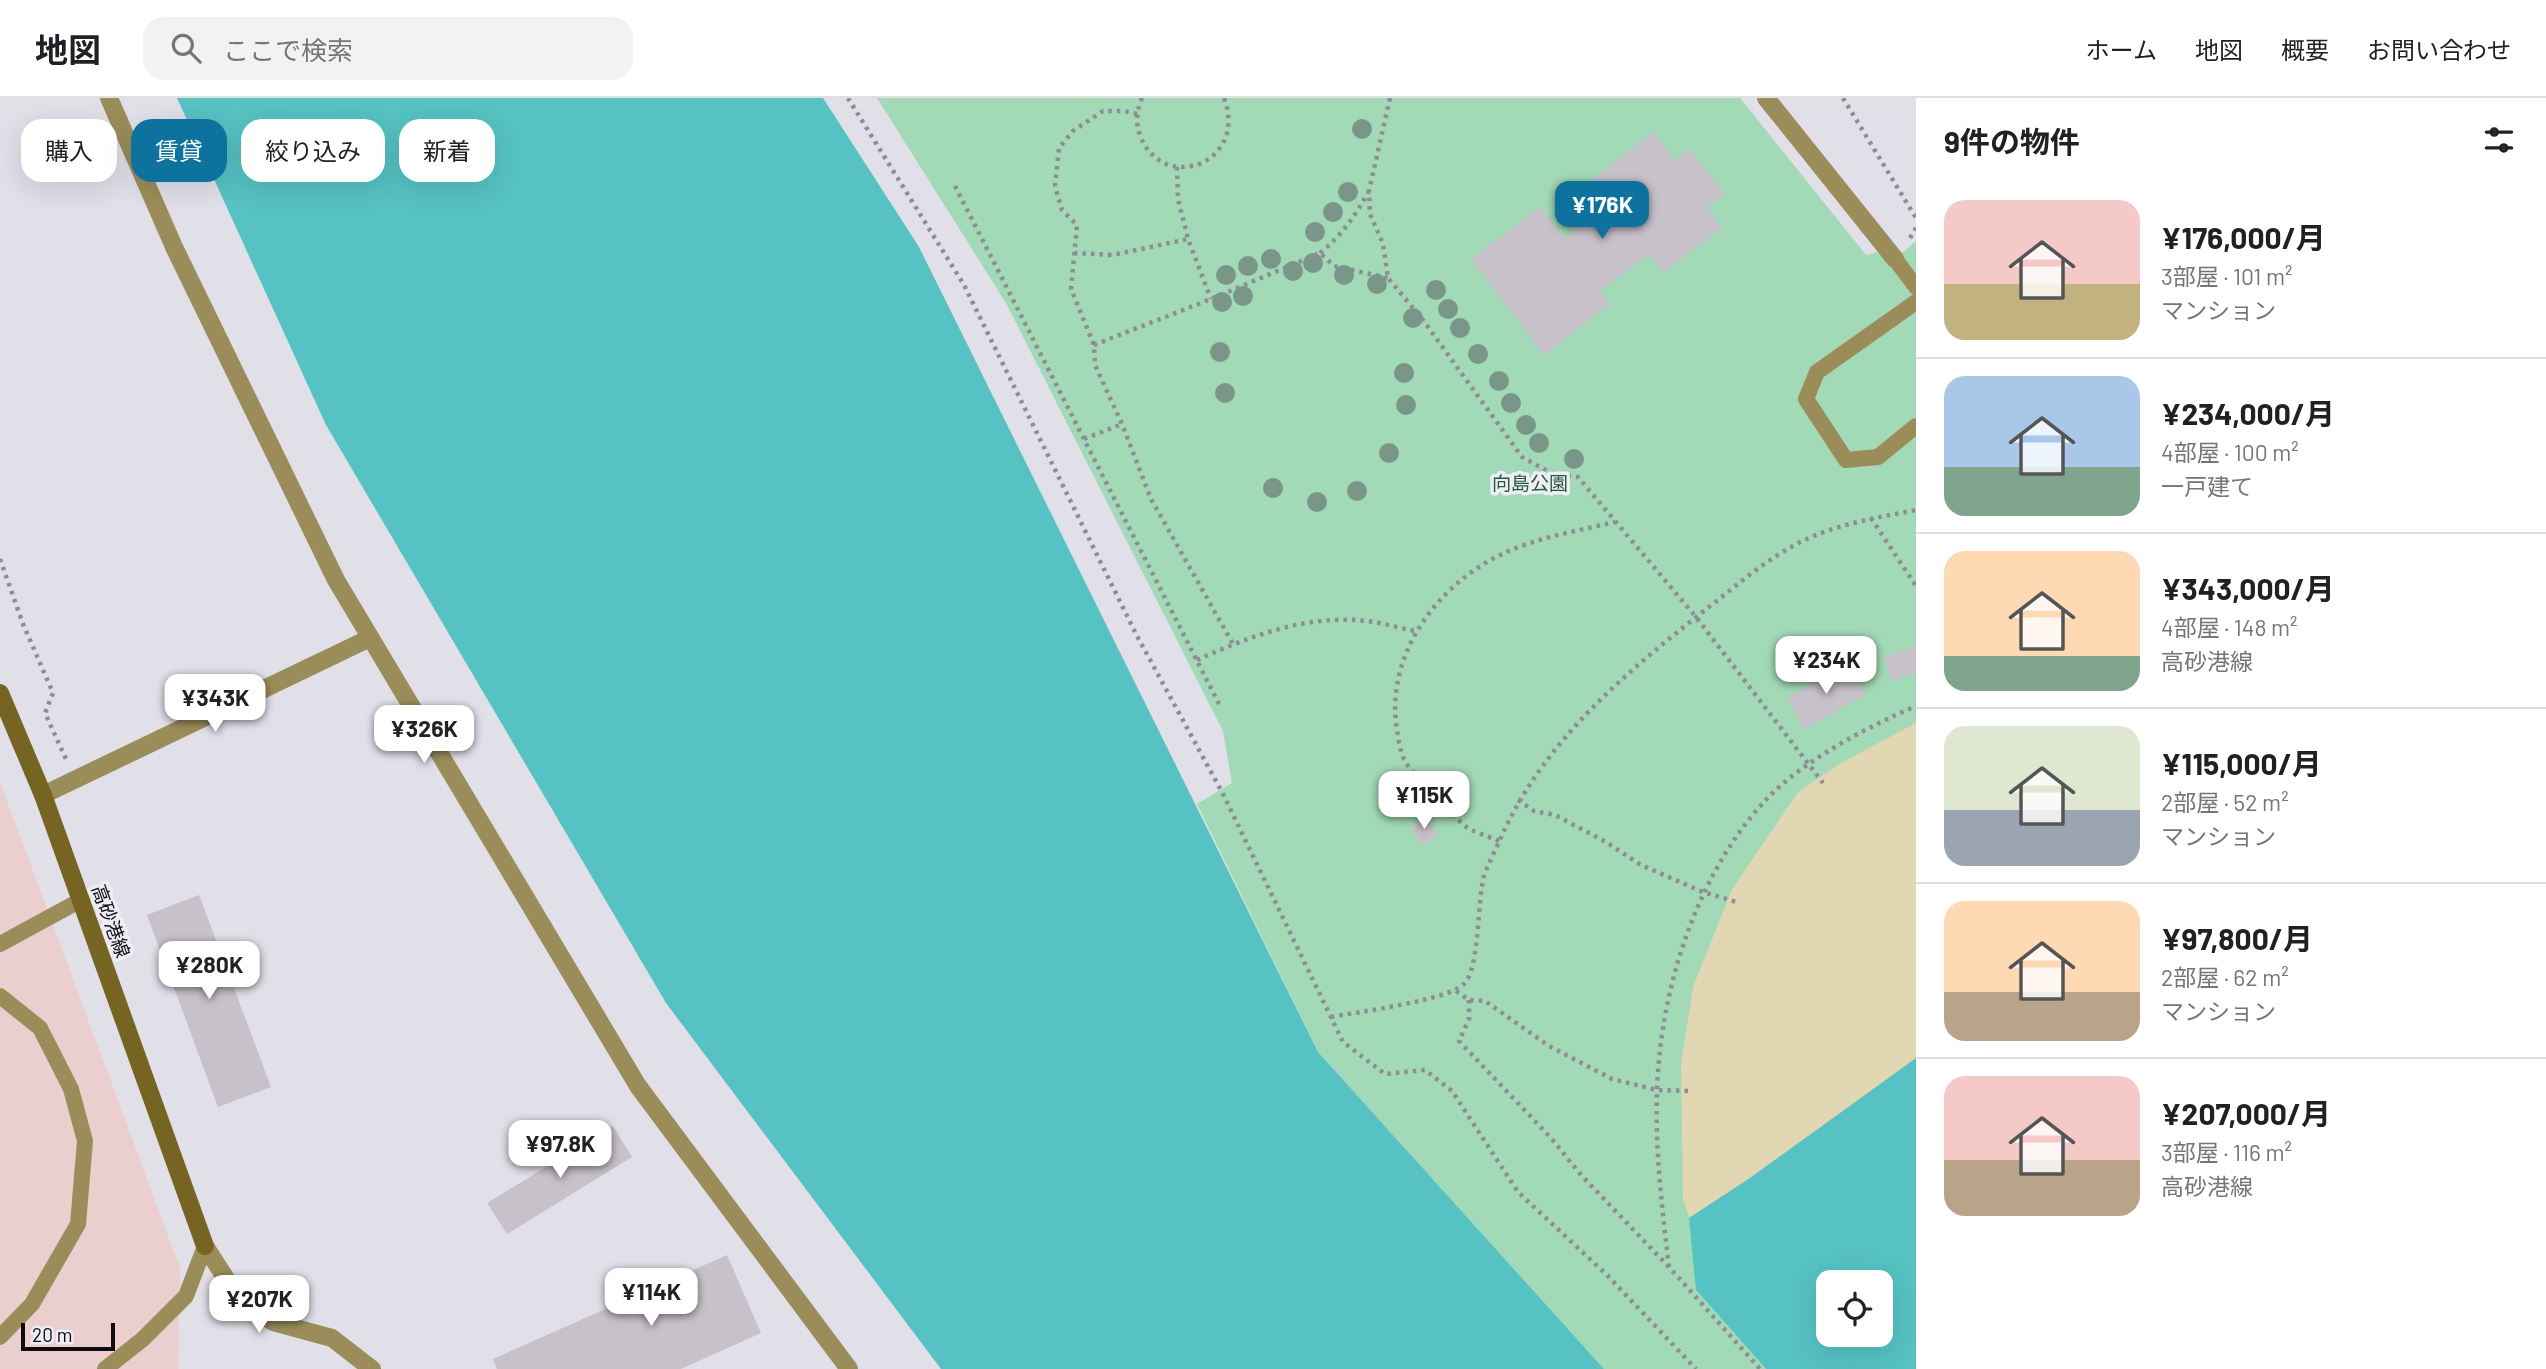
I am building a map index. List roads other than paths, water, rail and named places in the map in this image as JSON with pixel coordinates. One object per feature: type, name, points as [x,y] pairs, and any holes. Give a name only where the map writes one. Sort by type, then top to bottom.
[{"type":"main road","name":"高砂港線","points":[[0,693],[43,796],[205,1246]]},
{"type":"street","points":[[109,98],[174,247],[336,580],[638,1086],[849,1369]]},
{"type":"street","points":[[1766,98],[1895,259]]},
{"type":"street","points":[[43,796],[370,638]]},
{"type":"street","points":[[205,1246],[237,1296],[274,1322],[332,1338],[372,1369]]},
{"type":"lane","points":[[1895,259],[1916,287]]},
{"type":"lane","points":[[1916,302],[1817,372],[1806,399],[1846,460],[1878,457],[1916,426]]},
{"type":"lane","points":[[0,944],[81,900]]},
{"type":"lane","points":[[0,996],[40,1028],[71,1088],[85,1141],[78,1224],[32,1304],[0,1337]]},
{"type":"lane","points":[[105,1369],[143,1339],[186,1296],[205,1246]]},
{"type":"water","points":[[177,98],[823,98],[919,247],[1318,1052],[1604,1369],[941,1369],[666,1003],[326,425],[215,182],[227,182],[227,119],[187,119]]},
{"type":"water","points":[[1916,1058],[1916,1369],[1766,1369],[1696,1290],[1689,1218],[1750,1178]]},
{"type":"park label","name":"向島公園","points":[[1530,483]]}]
